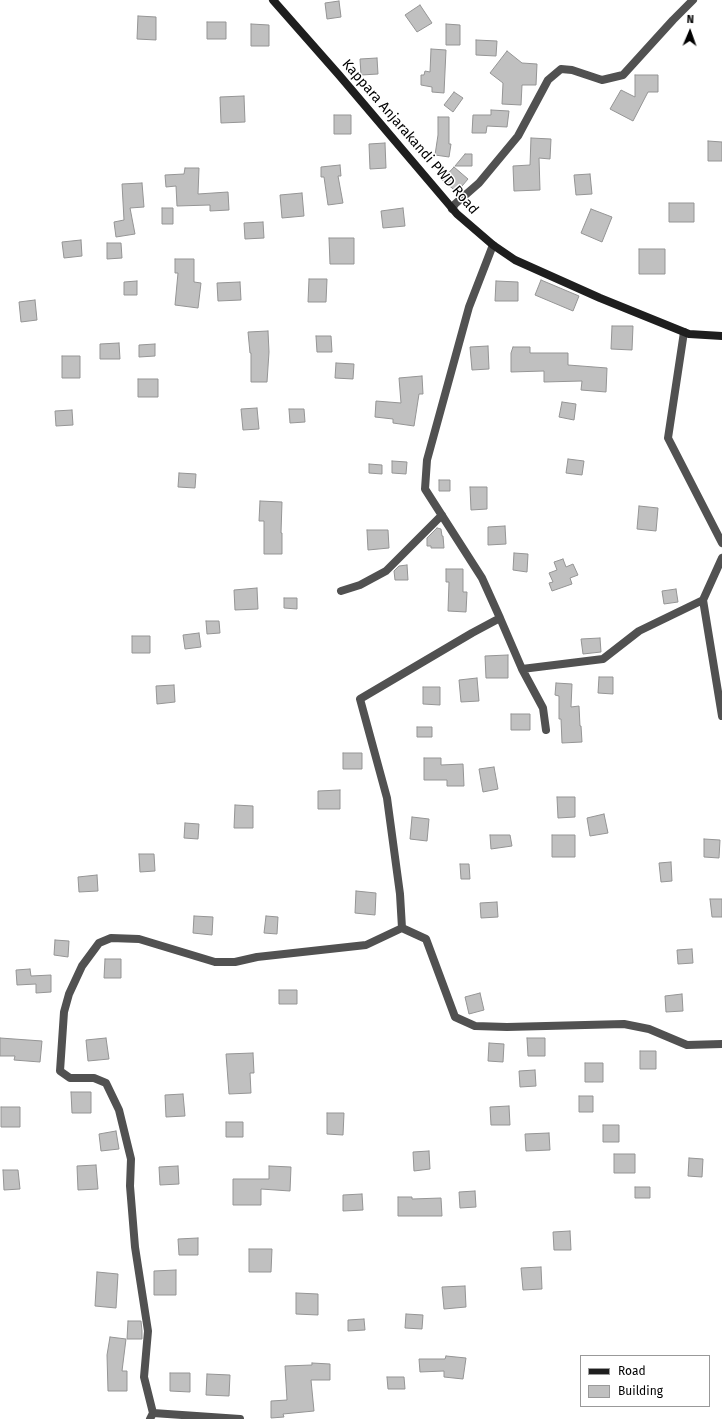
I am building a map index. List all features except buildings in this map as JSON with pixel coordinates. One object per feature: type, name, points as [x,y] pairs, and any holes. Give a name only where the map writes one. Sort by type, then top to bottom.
[{"type":"main road","name":"Kappara Anjarakandi PWD Road","points":[[274,0],[452,209],[493,245],[515,260],[600,298],[689,334],[722,336]]},
{"type":"street","points":[[452,209],[455,204],[479,183],[518,136],[548,80],[561,69],[572,70],[602,80],[623,75],[693,0]]},
{"type":"street","points":[[493,245],[469,307],[426,460],[425,489],[482,578],[522,670],[543,708],[546,730]]},
{"type":"street","points":[[684,332],[668,438],[722,543]]},
{"type":"street","points":[[341,591],[360,585],[386,571],[442,515]]},
{"type":"street","points":[[722,558],[703,600],[722,716]]},
{"type":"street","points":[[522,670],[603,659],[639,631],[703,600]]},
{"type":"street","points":[[402,928],[400,894],[387,798],[360,699],[500,618]]},
{"type":"street","points":[[240,1419],[152,1416],[144,1377],[148,1331],[135,1247],[130,1186],[131,1159],[119,1110],[106,1083],[94,1078],[70,1078],[60,1071],[64,1012],[69,994],[82,966],[98,942],[111,938],[139,939],[215,962],[235,962],[257,957],[366,945],[402,928],[426,939],[455,1017],[474,1026],[507,1027],[624,1024],[649,1029],[687,1045],[722,1044]]}]
